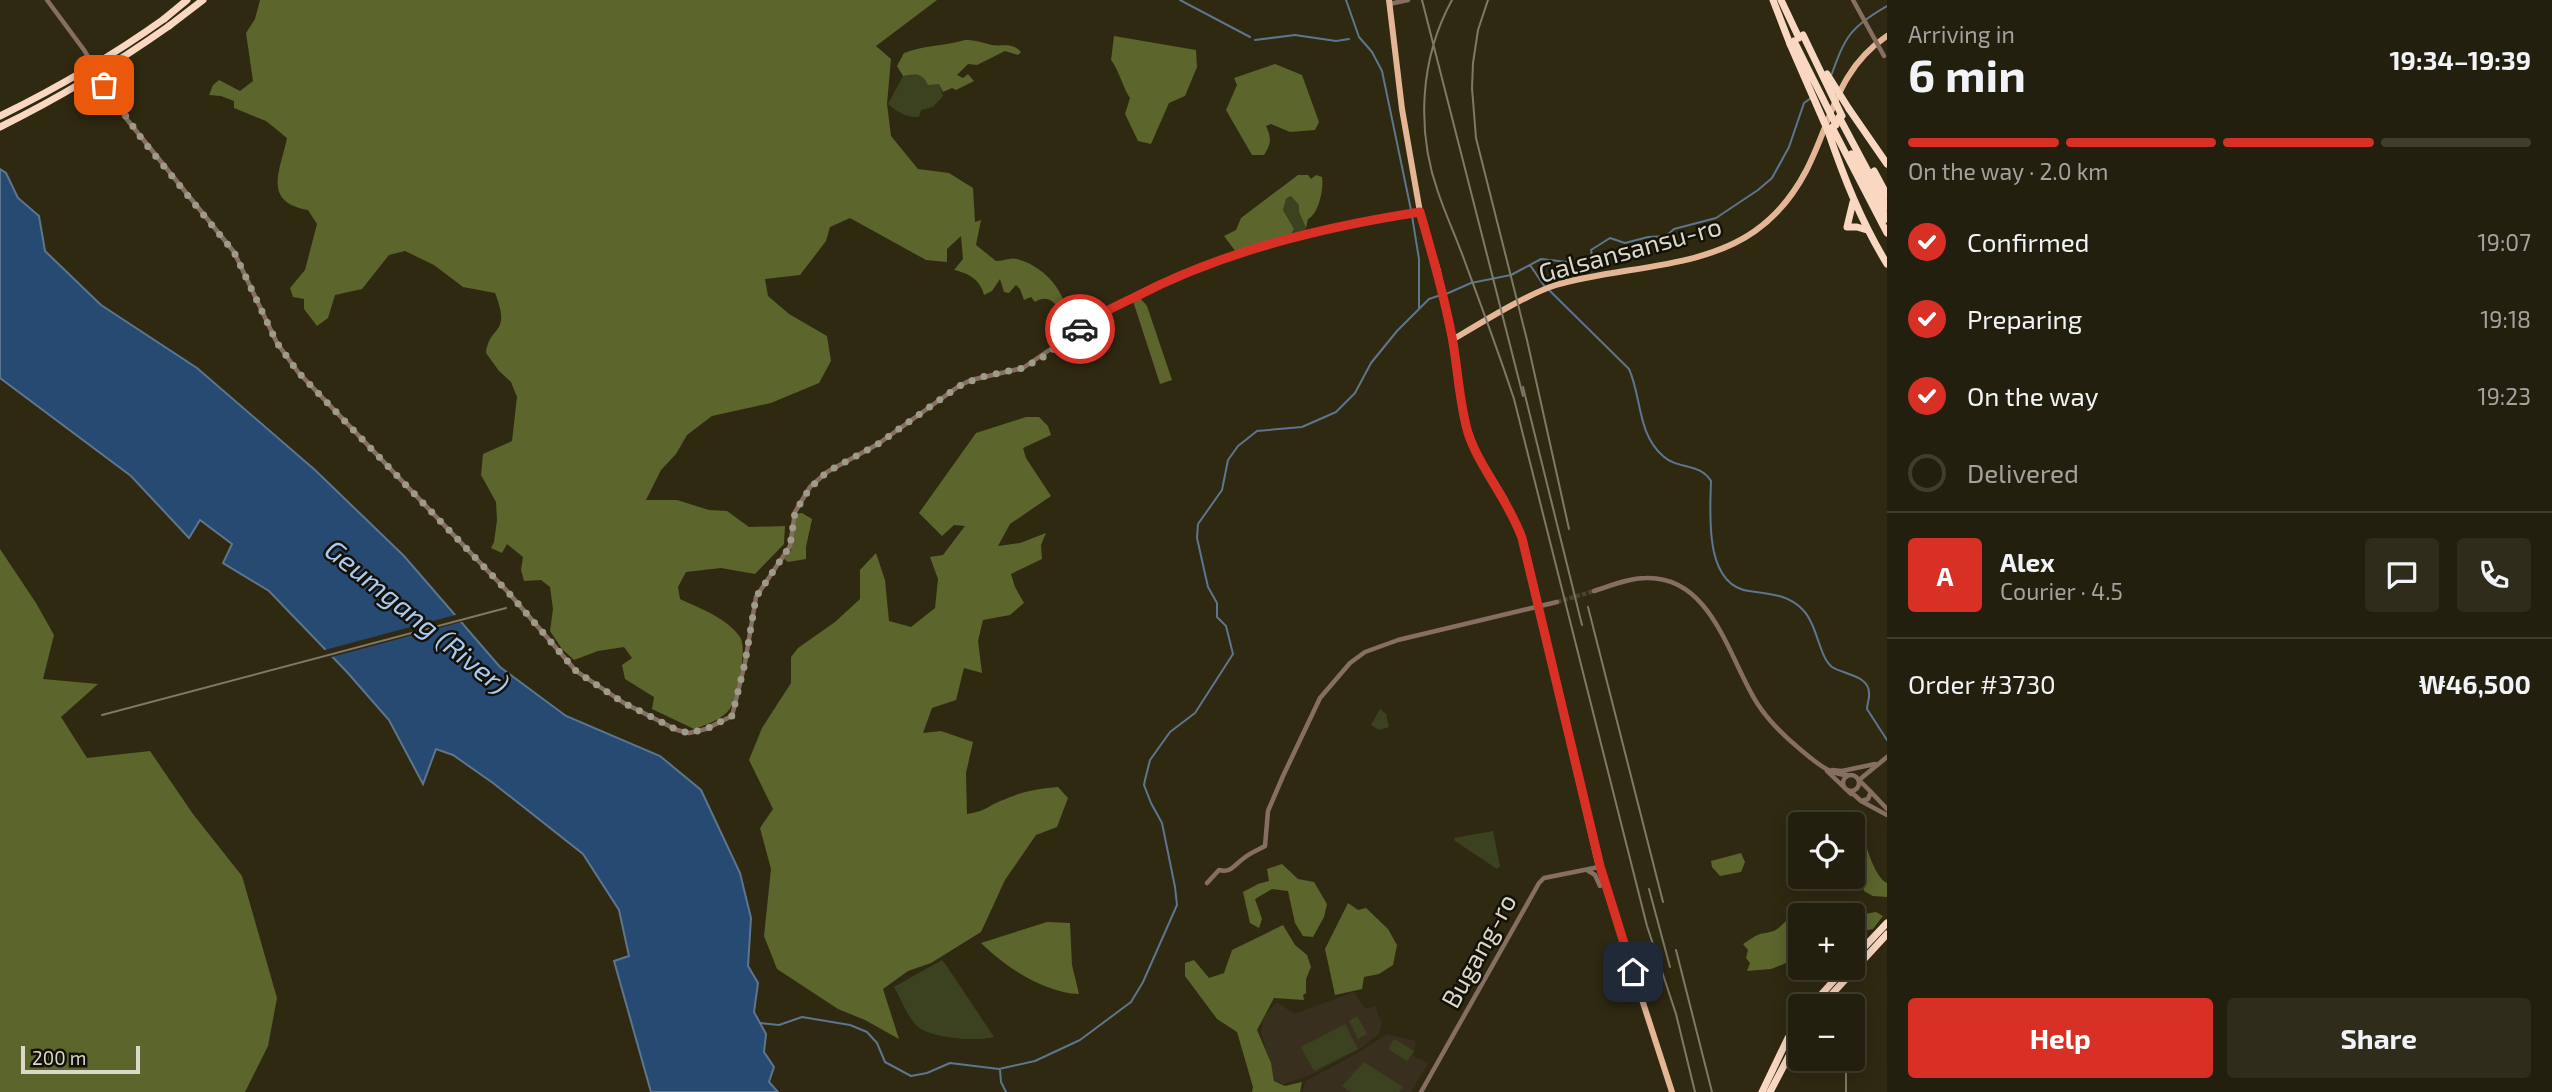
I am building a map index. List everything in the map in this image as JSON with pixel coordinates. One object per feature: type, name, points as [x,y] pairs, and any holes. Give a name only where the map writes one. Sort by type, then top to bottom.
[{"type":"highway","points":[[0,116],[121,50],[187,0]]},
{"type":"highway","points":[[0,127],[51,102],[123,59],[203,0]]},
{"type":"highway","points":[[1778,1],[1879,194],[1887,233]]},
{"type":"highway","points":[[1778,1],[1799,40],[1887,164]]},
{"type":"highway","points":[[1799,40],[1832,128],[1853,202],[1887,264]]},
{"type":"highway","points":[[1832,128],[1887,207]]},
{"type":"highway","points":[[1853,202],[1847,227],[1857,226],[1867,230]]},
{"type":"highway","points":[[1865,946],[1887,923]]},
{"type":"highway","points":[[1832,994],[1887,934]]},
{"type":"highway","points":[[1822,994],[1834,980]]},
{"type":"highway","points":[[1762,1092],[1788,1040]]},
{"type":"highway","points":[[1770,1092],[1788,1058]]},
{"type":"main road","points":[[1389,2],[1419,212],[1437,271],[1469,434],[1476,452],[1515,519],[1600,866],[1672,1092]]},
{"type":"main road","name":"Galsansansu-ro","points":[[1452,339],[1548,288],[1582,278],[1712,254],[1753,232],[1777,211],[1794,191],[1807,170],[1836,97],[1846,79],[1864,55],[1887,36]]},
{"type":"street","points":[[47,0],[84,50],[125,117],[234,252],[277,343],[315,392],[508,592],[576,671],[624,703],[677,730],[689,733],[706,729],[732,716],[745,663],[756,597],[790,546],[795,512],[810,488],[827,472],[878,444],[959,386],[981,377],[1023,368],[1043,357],[1085,324],[1155,286],[1206,265],[1302,236],[1419,212]]},
{"type":"street","points":[[1389,2],[1408,0]]},
{"type":"street","points":[[1853,0],[1887,62]]},
{"type":"street","points":[[1594,591],[1644,578],[1676,584],[1692,593],[1708,610],[1755,701],[1768,719],[1783,736],[1825,768],[1861,801]]},
{"type":"street","points":[[1207,883],[1219,870],[1226,872],[1233,869],[1247,855],[1265,846],[1268,811],[1283,776],[1320,698],[1350,663],[1365,652],[1398,640],[1557,601]]},
{"type":"street","points":[[1843,785],[1844,778],[1887,757]]},
{"type":"street","points":[[1825,768],[1842,771],[1876,764]]},
{"type":"street","points":[[1850,791],[1857,789],[1859,780],[1876,764]]},
{"type":"street","points":[[1866,786],[1865,777],[1876,764]]},
{"type":"street","points":[[1825,768],[1835,774],[1850,775],[1859,780],[1887,809]]},
{"type":"street","points":[[1825,768],[1845,790],[1887,815]]},
{"type":"street","points":[[1861,801],[1868,799],[1871,792]]},
{"type":"street","name":"Bugang-ro","points":[[1421,1092],[1539,883],[1544,878],[1600,866]]},
{"type":"street","points":[[1586,869],[1595,875],[1600,886]]},
{"type":"shaded area","points":[[1354,992],[1365,1009],[1375,1006],[1382,1023],[1379,1034],[1358,1050],[1313,1074],[1284,1084],[1275,1080],[1261,1032],[1264,1016],[1277,1002],[1294,1014]]},
{"type":"shaded area","points":[[1387,1034],[1416,1041],[1413,1056],[1428,1063],[1411,1092],[1302,1092],[1306,1081]]},
{"type":"green space","points":[[260,0],[937,0],[876,46],[891,59],[887,104],[891,136],[918,169],[949,173],[973,188],[975,222],[981,220],[976,245],[996,261],[1017,259],[1029,263],[1048,277],[1066,306],[1070,329],[1057,306],[1047,299],[1035,302],[1031,297],[1024,300],[1016,285],[1009,293],[1004,292],[1000,279],[992,291],[984,295],[973,278],[954,270],[963,259],[961,236],[947,249],[947,262],[926,260],[850,218],[830,227],[826,241],[800,275],[765,279],[768,296],[789,314],[827,336],[831,361],[819,383],[771,403],[712,416],[687,435],[676,454],[661,470],[646,500],[677,500],[709,510],[727,511],[749,527],[785,526],[784,544],[755,574],[721,568],[686,572],[678,587],[680,599],[720,619],[734,630],[740,637],[743,651],[741,672],[731,707],[719,718],[694,729],[652,709],[654,697],[625,679],[622,665],[632,658],[624,647],[598,651],[574,660],[562,649],[550,631],[553,609],[550,587],[541,580],[524,581],[521,570],[523,557],[507,544],[502,553],[491,548],[497,520],[496,502],[481,475],[483,454],[512,441],[517,397],[511,382],[486,353],[491,337],[500,323],[500,307],[495,293],[463,287],[434,265],[405,251],[389,255],[362,289],[335,295],[328,318],[317,326],[304,309],[304,299],[293,297],[290,288],[305,270],[317,224],[308,210],[293,206],[284,200],[279,192],[279,172],[287,138],[266,121],[234,108],[234,101],[209,95],[213,85],[219,80],[240,91],[253,81],[246,33],[255,19]]},
{"type":"green space","points":[[1114,36],[1196,50],[1197,67],[1185,96],[1169,103],[1151,144],[1138,141],[1125,114],[1130,98],[1111,60]]},
{"type":"green space","points":[[965,40],[1010,46],[1021,52],[1018,55],[1005,51],[977,65],[968,64],[957,75],[963,78],[968,74],[974,81],[956,90],[952,88],[943,92],[939,84],[928,85],[921,76],[903,76],[897,66],[904,53]]},
{"type":"green space","points":[[1275,64],[1302,75],[1319,122],[1315,130],[1290,132],[1271,124],[1266,126],[1270,140],[1267,151],[1264,155],[1252,155],[1226,110],[1237,85],[1234,78]]},
{"type":"green space","points":[[920,74],[927,83],[939,84],[943,96],[933,107],[921,110],[919,117],[910,117],[888,104],[903,76]]},
{"type":"green space","points":[[1298,175],[1308,175],[1311,179],[1316,175],[1322,177],[1320,200],[1315,212],[1308,219],[1306,228],[1299,205],[1291,196],[1286,199],[1283,210],[1294,229],[1291,234],[1236,252],[1224,236],[1236,230],[1241,218]]},
{"type":"green space","points":[[1292,196],[1299,205],[1306,228],[1305,231],[1291,234],[1294,229],[1283,210],[1286,199]]},
{"type":"green space","points":[[1140,298],[1147,306],[1172,380],[1160,384],[1133,301]]},
{"type":"green space","points":[[1026,417],[1039,417],[1048,426],[1051,435],[1023,448],[1026,458],[1051,496],[1010,524],[998,546],[1020,543],[1046,533],[1041,545],[1042,559],[1011,574],[1024,603],[1010,615],[983,620],[978,641],[982,673],[964,668],[956,700],[932,708],[923,733],[941,731],[973,742],[966,773],[967,814],[1016,795],[1044,788],[1058,787],[1068,798],[1057,827],[1036,835],[1005,880],[981,932],[931,963],[908,971],[883,989],[899,1039],[838,1009],[777,969],[764,936],[771,869],[760,828],[773,809],[749,760],[762,728],[791,683],[791,657],[798,648],[835,622],[860,599],[860,570],[876,553],[885,580],[889,621],[911,627],[935,608],[938,579],[930,557],[943,555],[965,526],[954,525],[942,536],[919,513],[976,433]]},
{"type":"green space","points":[[802,513],[812,519],[806,559],[788,562],[784,559],[791,550],[796,514]]},
{"type":"green space","points":[[0,549],[54,635],[43,679],[98,684],[61,717],[87,758],[150,751],[193,814],[242,876],[277,998],[268,1046],[245,1092],[0,1092]]},
{"type":"green space","points":[[1380,709],[1386,714],[1389,727],[1379,730],[1371,725]]},
{"type":"green space","points":[[1493,831],[1500,866],[1497,869],[1454,838]]},
{"type":"green space","points":[[1865,842],[1876,871],[1887,883],[1887,897],[1873,896],[1864,891]]},
{"type":"green space","points":[[1741,853],[1745,862],[1741,872],[1720,876],[1712,867],[1711,861]]},
{"type":"green space","points":[[1282,864],[1298,879],[1314,882],[1327,904],[1324,917],[1313,937],[1303,936],[1295,923],[1288,891],[1272,889],[1255,899],[1262,919],[1259,928],[1250,923],[1243,892],[1269,881],[1267,869]]},
{"type":"green space","points":[[1348,903],[1358,910],[1366,908],[1388,929],[1397,945],[1393,965],[1379,974],[1364,977],[1362,989],[1335,995],[1325,949]]},
{"type":"green space","points":[[1876,912],[1883,916],[1873,929],[1865,931],[1865,914]]},
{"type":"green space","points":[[1788,920],[1788,962],[1771,969],[1747,971],[1750,963],[1746,958],[1748,950],[1743,944],[1780,927]]},
{"type":"green space","points":[[1047,922],[1070,923],[1072,965],[1079,994],[1066,993],[1039,984],[1002,961],[981,943]]},
{"type":"green space","points":[[1283,925],[1295,945],[1307,955],[1311,967],[1306,979],[1306,993],[1303,995],[1304,1000],[1274,998],[1257,1030],[1271,1063],[1274,1081],[1285,1086],[1302,1082],[1300,1092],[1252,1092],[1253,1087],[1237,1032],[1217,1019],[1185,976],[1185,963],[1194,960],[1209,978],[1224,973],[1232,950]]},
{"type":"green space","points":[[942,960],[994,1037],[965,1039],[942,1036],[923,1030],[910,1017],[894,987]]},
{"type":"green space","points":[[1357,1016],[1367,1034],[1358,1039],[1349,1021]]},
{"type":"green space","points":[[1345,1024],[1358,1049],[1314,1071],[1301,1047]]},
{"type":"green space","points":[[1394,1039],[1414,1051],[1407,1061],[1388,1049]]},
{"type":"green space","points":[[1364,1062],[1403,1087],[1399,1092],[1351,1092],[1342,1086]]},
{"type":"water","name":"Geumgang (River)","points":[[0,169],[6,173],[18,198],[39,216],[45,251],[101,305],[197,368],[315,470],[404,556],[500,667],[566,716],[660,756],[701,790],[740,873],[751,918],[748,966],[758,983],[754,1012],[766,1034],[764,1052],[774,1067],[769,1082],[778,1092],[651,1092],[614,961],[629,956],[619,910],[583,854],[453,755],[436,749],[423,784],[389,720],[347,672],[269,591],[223,563],[232,544],[200,520],[189,538],[131,476],[0,378]]},
{"type":"pier","points":[[459,614],[465,621],[328,658],[321,651]]},
{"type":"waterway","points":[[1180,0],[1250,37]]},
{"type":"waterway","points":[[1346,0],[1359,37],[1372,52],[1382,71],[1411,210]]},
{"type":"waterway","points":[[1831,76],[1850,34],[1865,20],[1887,6]]},
{"type":"waterway","points":[[1255,40],[1295,35],[1336,41],[1349,39]]},
{"type":"waterway","points":[[1446,294],[1471,283],[1511,275],[1541,259],[1585,264],[1593,262],[1591,250],[1610,238],[1625,243],[1666,236],[1674,229],[1716,218],[1772,178],[1789,147],[1804,103],[1811,98]]},
{"type":"waterway","points":[[1412,216],[1419,259],[1419,308]]},
{"type":"waterway","points":[[1530,265],[1545,287]]},
{"type":"waterway","points":[[1549,290],[1629,369],[1644,426],[1655,447],[1669,460],[1701,471],[1711,481],[1713,546],[1724,576],[1734,586],[1785,598],[1803,610],[1832,667],[1865,682],[1869,695],[1867,709],[1887,740]]},
{"type":"waterway","points":[[760,1023],[779,1025],[802,1017],[850,1025],[867,1032],[877,1043],[885,1062],[911,1076],[927,1073],[950,1063],[999,1069],[1035,1061],[1080,1040],[1131,1002],[1143,982],[1177,905],[1162,823],[1144,785],[1150,760],[1170,732],[1195,713],[1233,654],[1226,626],[1217,617],[1217,603],[1208,587],[1197,538],[1198,524],[1222,490],[1228,460],[1238,446],[1257,431],[1302,427],[1336,412],[1355,393],[1371,363],[1397,331],[1429,299],[1441,295]]},
{"type":"waterway","points":[[1000,1070],[1001,1082],[1006,1092]]},
{"type":"tunnel","points":[[1557,602],[1594,591]]},
{"type":"railway","points":[[1422,0],[1523,396]]},
{"type":"railway","points":[[1452,0],[1441,22],[1428,70],[1424,119],[1431,168],[1514,399],[1647,926],[1676,1014],[1695,1092]]},
{"type":"railway","points":[[1488,0],[1478,30],[1473,63],[1476,138],[1527,340],[1569,529]]},
{"type":"railway","points":[[1523,387],[1582,625]]},
{"type":"railway","points":[[1588,607],[1663,902]]},
{"type":"railway","points":[[102,715],[506,608]]},
{"type":"railway","points":[[1649,889],[1670,967]]},
{"type":"railway","points":[[1676,950],[1712,1092]]},
{"type":"railway","points":[[1846,1071],[1846,1092]]},
{"type":"way so far","points":[[104,85],[144,142],[234,252],[277,343],[315,392],[358,434],[417,499],[432,511],[576,671],[590,683],[624,703],[677,730],[689,733],[706,729],[732,716],[745,663],[756,597],[790,546],[795,512],[819,478],[878,444],[959,386],[971,380],[1034,363],[1080,329]]},
{"type":"route","points":[[1080,329],[1105,312],[1155,286],[1206,265],[1331,228],[1420,212],[1452,337],[1465,421],[1476,452],[1504,498],[1522,538],[1600,866],[1633,972]]}]
